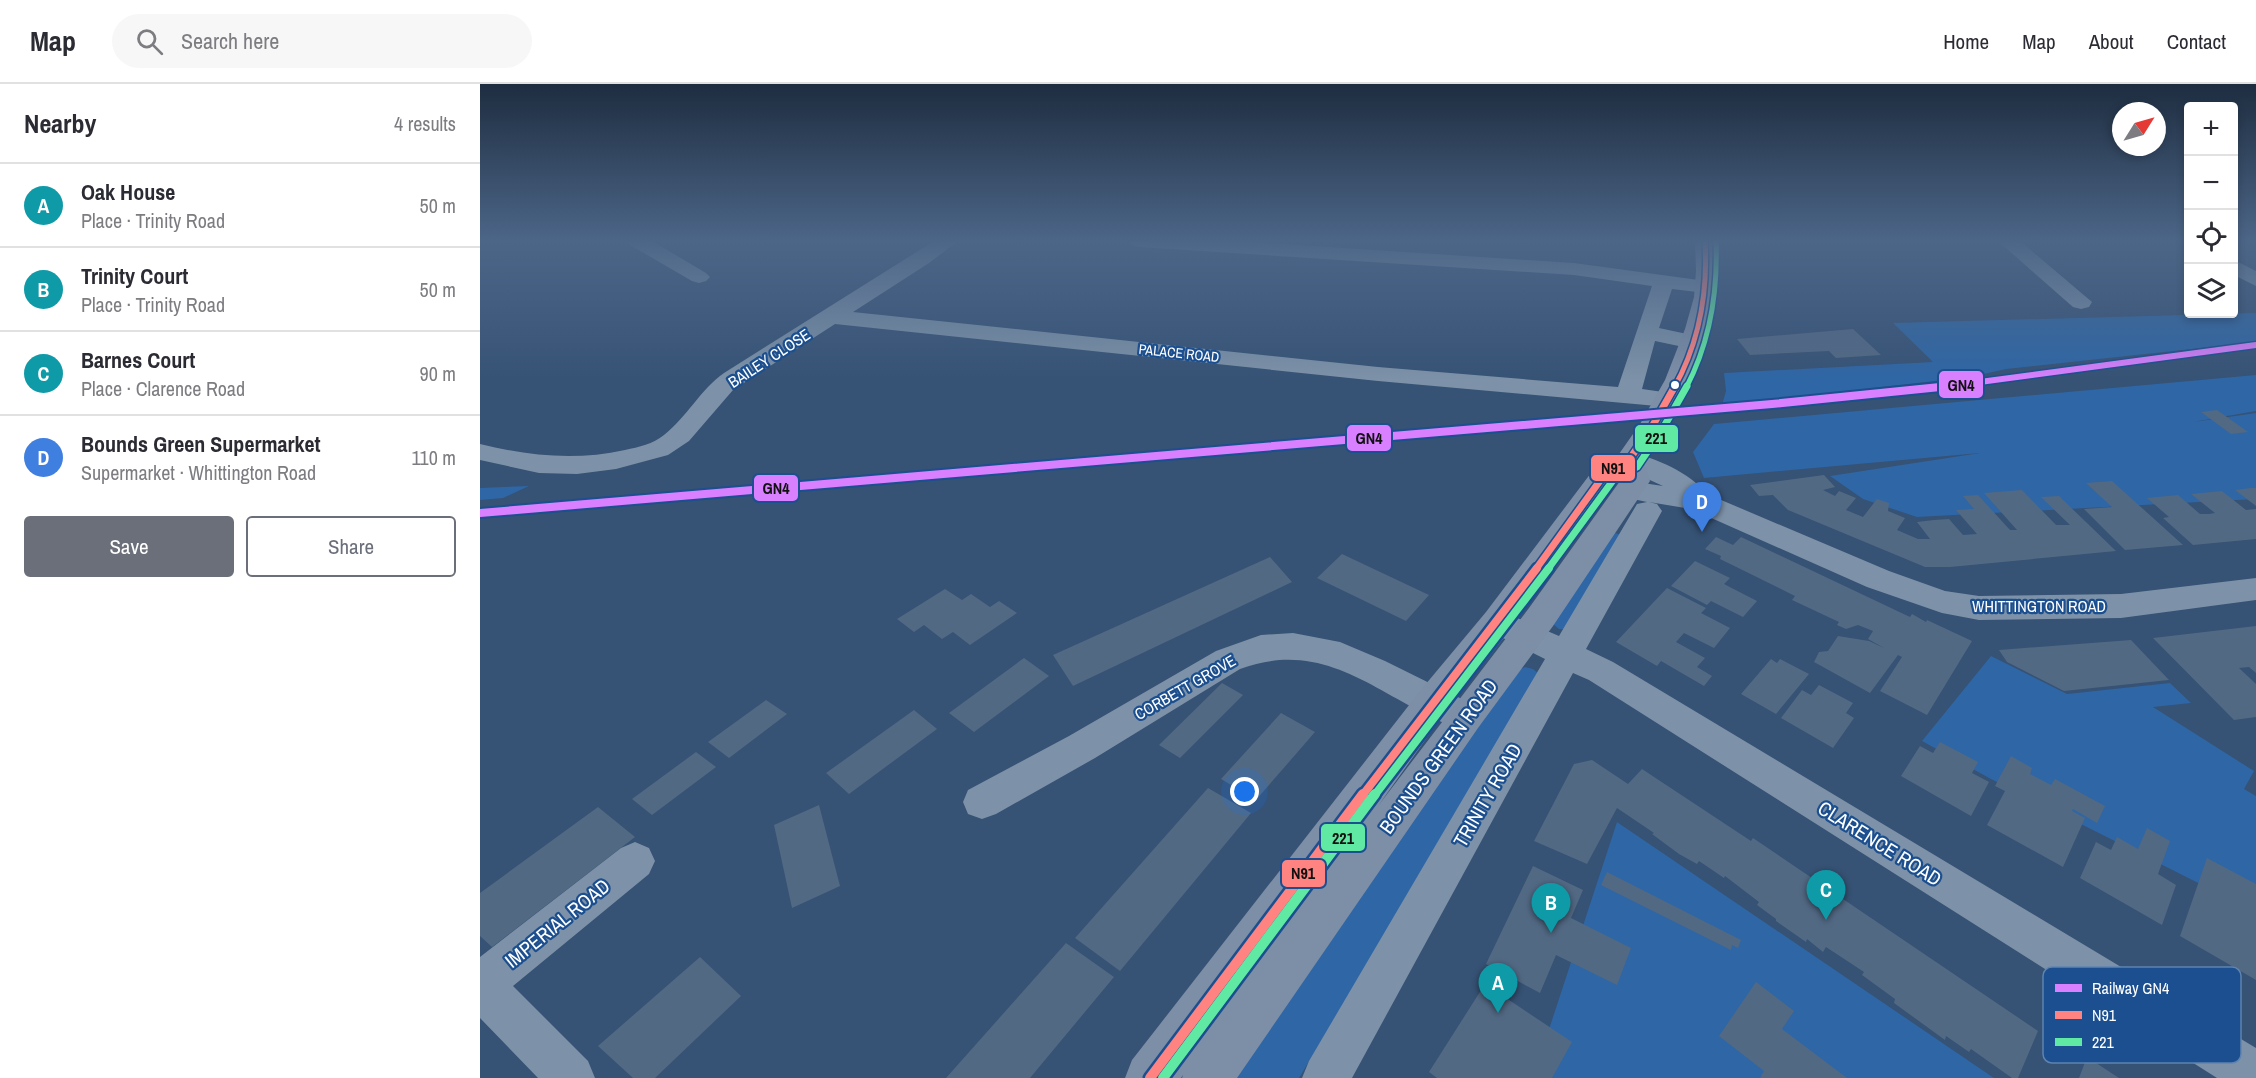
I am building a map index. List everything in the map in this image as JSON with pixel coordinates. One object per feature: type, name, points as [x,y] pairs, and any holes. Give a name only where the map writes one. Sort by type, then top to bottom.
[{"type":"main road","name":"BOUNDS GREEN ROAD","points":[[1512,628],[1607,471],[1633,455],[1655,395],[1693,342],[1706,287]]},
{"type":"main road","points":[[1633,455],[1638,500]]},
{"type":"main road","name":"BOUNDS GREEN ROAD","points":[[1150,1078],[1512,628],[1638,500]]},
{"type":"main road","name":"BOUNDS GREEN ROAD","points":[[1207,1078],[1449,709]]},
{"type":"street","name":"BAILEY CLOSE","points":[[480,452],[513,462],[559,467],[619,460],[669,445],[691,425],[708,402],[730,380],[878,287]]},
{"type":"street","points":[[1655,395],[1646,332],[1662,287]]},
{"type":"street","points":[[2064,287],[2081,302]]},
{"type":"street","name":"PALACE ROAD","points":[[833,317],[1533,389],[1655,395]]},
{"type":"street","points":[[1646,332],[1693,342]]},
{"type":"street","name":"WHITTINGTON ROAD","points":[[1633,455],[1683,487],[1698,501],[1878,579],[1942,602],[1979,608],[2121,606],[2256,589]]},
{"type":"street","name":"WHITTINGTON ROAD","points":[[1638,500],[1698,501]]},
{"type":"street","name":"TRINITY ROAD","points":[[1326,1078],[1568,654],[1638,500]]},
{"type":"street","name":"CLARENCE ROAD","points":[[1512,628],[1611,677],[2081,967]]},
{"type":"street","name":"CORBETT GROVE","points":[[982,802],[1082,747],[1228,660],[1261,648],[1293,646],[1328,651],[1373,670],[1449,709]]},
{"type":"street","name":"IMPERIAL ROAD","points":[[480,985],[634,861]]},
{"type":"street","points":[[480,985],[571,1078]]},
{"type":"street","name":"CLARENCE ROAD","points":[[2237,1063],[2256,1075]]},
{"type":"shaded area","points":[[2238,313],[2256,313],[2256,342],[2006,369],[1970,377],[1722,405],[1726,391],[1724,373],[1933,362],[1893,323],[2184,315],[2184,318],[2238,318]]},
{"type":"shaded area","points":[[2256,375],[2256,411],[2193,422],[2256,413],[2256,499],[1917,517],[1863,499],[1830,476],[1980,453],[1704,478],[1693,452],[1714,424]]},
{"type":"shaded area","points":[[529,486],[503,498],[480,500],[480,488]]},
{"type":"shaded area","points":[[1615,533],[1622,535],[1568,630],[1559,629],[1553,624]]},
{"type":"shaded area","points":[[1991,656],[2067,694],[2170,683],[2191,703],[2153,707],[2254,771],[2244,789],[2256,796],[2256,912],[1991,779],[1922,741]]},
{"type":"shaded area","points":[[1525,667],[1539,674],[1539,681],[1299,1078],[1232,1078],[1517,671]]},
{"type":"shaded area","points":[[1617,822],[1994,1078],[1533,1078]]},
{"type":"building","points":[[1853,329],[1881,355],[1836,358],[1829,351],[1750,355],[1737,339]]},
{"type":"building","points":[[2217,410],[2248,432],[2231,434],[2201,412]]},
{"type":"building","points":[[1824,475],[1835,487],[1823,490],[1835,496],[1839,491],[1856,498],[1846,510],[1863,517],[1877,499],[1889,503],[1888,511],[1905,518],[1897,530],[1918,539],[1930,539],[1917,522],[1934,520],[1949,519],[1963,535],[1977,534],[1956,510],[1974,509],[1963,496],[1978,495],[2010,530],[2017,530],[1984,493],[2022,490],[2056,525],[2070,525],[2041,497],[2059,496],[2116,551],[1950,567],[1925,567],[1788,510],[1773,495],[1759,496],[1750,485]]},
{"type":"building","points":[[2112,481],[2183,545],[2125,550],[2084,509],[2112,507],[2086,483]]},
{"type":"building","points":[[2251,488],[2256,488],[2256,506],[2235,490]]},
{"type":"building","points":[[2222,491],[2246,510],[2256,509],[2256,539],[2193,545],[2163,518],[2169,517],[2147,498],[2178,495],[2200,514],[2209,514],[2215,513],[2191,494]]},
{"type":"building","points":[[1716,537],[1733,545],[1741,537],[1910,617],[1912,614],[1972,641],[1927,715],[1880,691],[1902,657],[1898,655],[1870,693],[1814,662],[1819,652],[1828,651],[1838,636],[1869,641],[1884,648],[1868,639],[1873,631],[1858,625],[1846,629],[1837,625],[1839,622],[1792,600],[1795,596],[1720,559],[1721,556],[1705,549]]},
{"type":"building","points":[[1342,554],[1429,595],[1406,621],[1317,578]]},
{"type":"building","points":[[1270,557],[1292,582],[1073,686],[1053,655]]},
{"type":"building","points":[[1695,561],[1730,578],[1724,584],[1757,601],[1743,617],[1711,601],[1707,605],[1671,586]]},
{"type":"building","points":[[1667,588],[1706,608],[1701,613],[1730,628],[1714,648],[1684,633],[1676,642],[1705,658],[1697,667],[1712,676],[1704,686],[1661,661],[1657,666],[1616,642]]},
{"type":"building","points":[[945,589],[962,600],[971,594],[990,607],[999,601],[1017,613],[970,645],[953,632],[942,639],[924,625],[914,632],[897,619]]},
{"type":"building","points":[[2256,626],[2256,673],[2249,667],[2239,668],[2256,684],[2256,717],[2234,720],[2153,638]]},
{"type":"building","points":[[2131,640],[2169,680],[2064,691],[2007,662],[1999,650]]},
{"type":"building","points":[[1024,658],[1049,676],[974,732],[949,713]]},
{"type":"building","points":[[1771,659],[1777,663],[1780,659],[1809,674],[1776,714],[1741,694]]},
{"type":"building","points":[[1222,683],[1243,695],[1180,758],[1159,745]]},
{"type":"building","points":[[1819,685],[1853,703],[1846,713],[1854,718],[1833,748],[1781,718],[1802,690],[1811,695]]},
{"type":"building","points":[[766,700],[787,714],[729,758],[708,742]]},
{"type":"building","points":[[914,710],[937,729],[849,794],[826,773]]},
{"type":"building","points":[[1281,713],[1315,732],[1256,800],[1221,779]]},
{"type":"building","points":[[1940,742],[1978,762],[1972,773],[1989,782],[1971,816],[1901,776],[1920,746],[1933,753]]},
{"type":"building","points":[[696,752],[716,767],[652,815],[632,799]]},
{"type":"building","points":[[2011,756],[2032,768],[2030,774],[2051,785],[2055,779],[2105,806],[2097,823],[2073,809],[2072,811],[2085,818],[2063,867],[1987,825],[2005,791],[1995,786]]},
{"type":"building","points":[[1592,760],[1628,784],[1642,769],[1751,841],[1753,838],[2038,1031],[2018,1078],[2012,1078],[1971,1049],[1969,1052],[1946,1036],[1945,1040],[1894,1003],[1895,999],[1862,975],[1864,972],[1826,947],[1823,952],[1807,939],[1806,942],[1776,921],[1757,905],[1759,902],[1725,876],[1724,878],[1699,861],[1697,864],[1679,854],[1652,834],[1654,833],[1617,808],[1587,864],[1534,841],[1574,764]]},
{"type":"building","points":[[1208,788],[1251,813],[1120,971],[1075,938]]},
{"type":"building","points":[[819,805],[840,886],[792,908],[774,825]]},
{"type":"building","points":[[598,807],[635,837],[492,947],[480,936],[480,893]]},
{"type":"building","points":[[2147,828],[2170,841],[2158,874],[2176,885],[2162,925],[2080,878],[2096,842],[2111,850],[2117,837],[2138,849]]},
{"type":"building","points":[[2207,858],[2256,884],[2256,980],[2241,971],[2241,967],[2234,967],[2180,936]]},
{"type":"building","points":[[1533,866],[1583,890],[1571,918],[1631,948],[1617,985],[1556,955],[1540,993],[1486,964]]},
{"type":"building","points":[[1607,872],[1741,940],[1738,948],[1732,945],[1731,950],[1601,885]]},
{"type":"building","points":[[1066,943],[1114,977],[1030,1078],[946,1078]]},
{"type":"building","points":[[700,957],[741,996],[655,1078],[633,1078],[598,1046]]},
{"type":"building","points":[[1756,982],[1794,1011],[1782,1029],[1847,1078],[1760,1078],[1764,1071],[1719,1036]]},
{"type":"building","points":[[1485,984],[1572,1042],[1552,1078],[1437,1078],[1429,1072]]},
{"type":"building","points":[[2085,1063],[2096,1063],[2119,1078],[2079,1078]]},
{"type":"rail line","name":"GN4","points":[[480,513],[1772,404],[1970,384],[2256,345]]},
{"type":"transit line","name":"N91","points":[[1150,1078],[1433,701],[1498,621],[1607,471],[1629,460],[1653,425],[1678,380],[1697,329],[1706,287]]},
{"type":"transit line","name":"221","points":[[1163,1078],[1441,707],[1506,627],[1614,479],[1637,467],[1662,430],[1688,384],[1707,333],[1716,287]]},
{"type":"place","name":"Bounds Green Supermarket","points":[[1702,532]]},
{"type":"place","name":"Barnes Court","points":[[1826,920]]},
{"type":"place","name":"Trinity Court","points":[[1551,933]]},
{"type":"place","name":"Oak House","points":[[1498,1013]]}]
